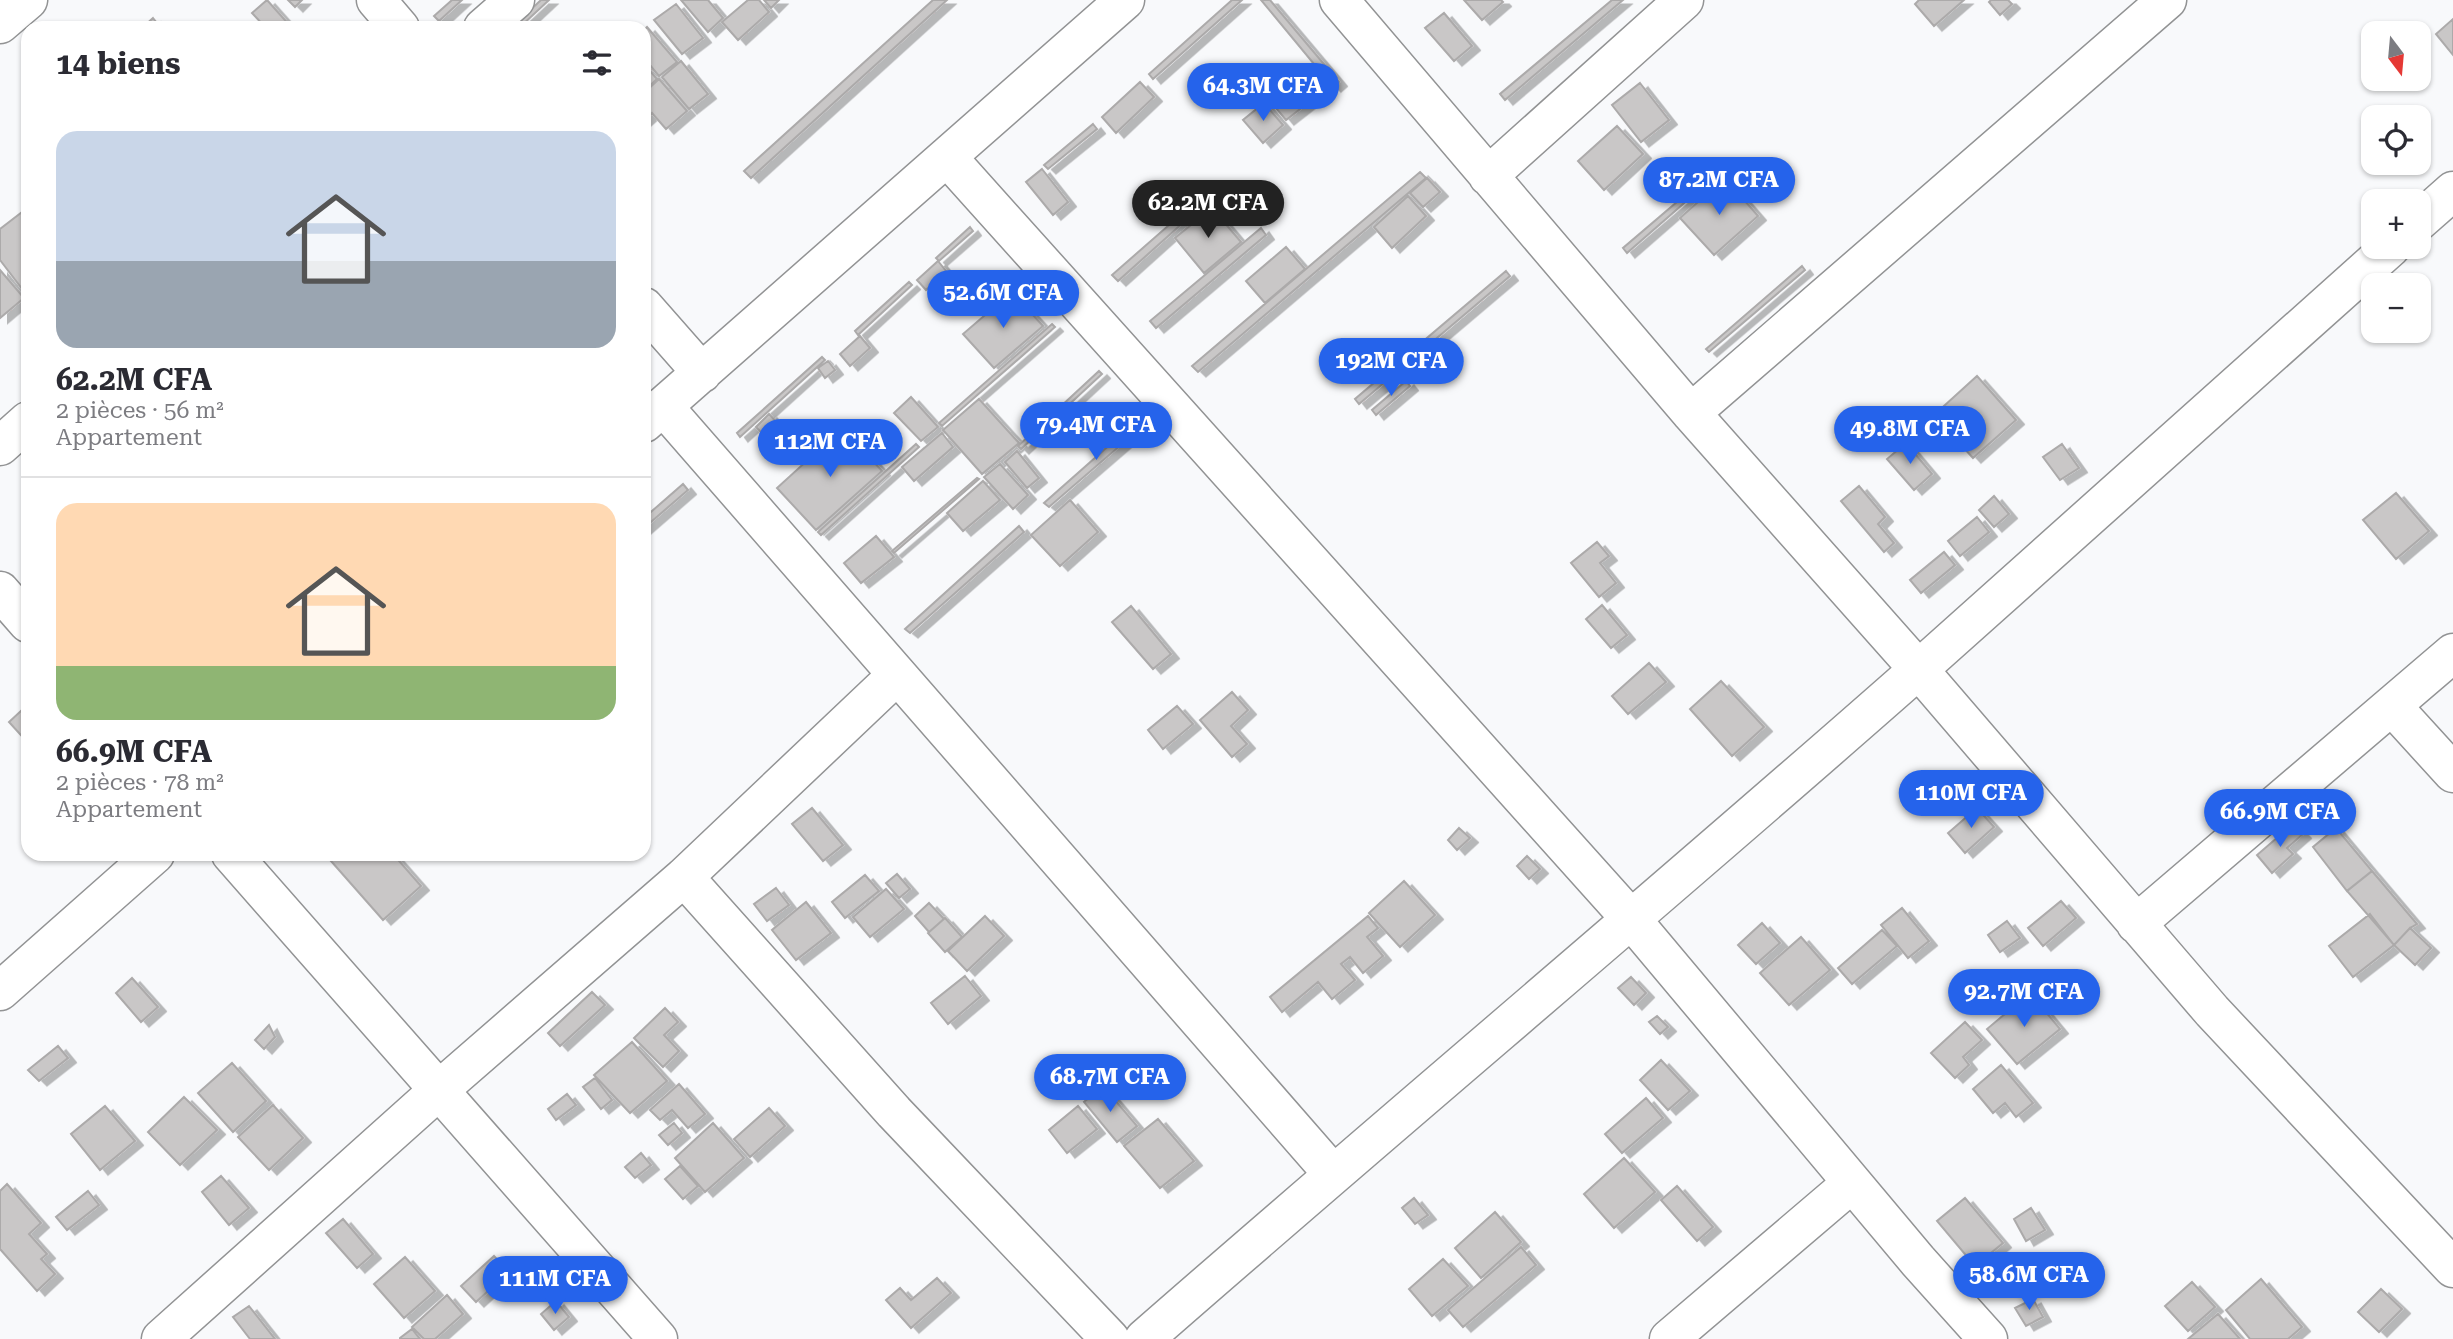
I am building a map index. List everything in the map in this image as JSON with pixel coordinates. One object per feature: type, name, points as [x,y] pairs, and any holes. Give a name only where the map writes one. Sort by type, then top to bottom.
[{"type":"street","points":[[0,24],[28,0]]},
{"type":"street","points":[[376,0],[394,21]]},
{"type":"street","points":[[491,21],[515,0]]},
{"type":"street","points":[[1125,0],[654,415],[897,675],[1333,1174]]},
{"type":"street","points":[[1339,0],[1691,413],[1919,670],[2212,1011],[2453,1268]]},
{"type":"street","points":[[1488,176],[1684,0]]},
{"type":"street","points":[[1691,413],[2167,0]]},
{"type":"street","points":[[947,157],[1631,919],[1852,1183],[1988,1339]]},
{"type":"street","points":[[2431,210],[2453,191]]},
{"type":"street","points":[[1144,1339],[1919,670],[2378,259]]},
{"type":"street","points":[[651,315],[702,373]]},
{"type":"street","points":[[0,446],[21,427]]},
{"type":"street","points":[[0,591],[21,615]]},
{"type":"street","points":[[2136,924],[2453,653]]},
{"type":"street","points":[[161,1339],[439,1090],[684,877],[897,675]]},
{"type":"street","points":[[2392,706],[2453,773]]},
{"type":"street","points":[[0,991],[147,861]]},
{"type":"street","points":[[237,861],[652,1337]]},
{"type":"street","points":[[684,877],[894,1112],[1110,1339]]},
{"type":"street","points":[[1669,1339],[1852,1183]]},
{"type":"building","points":[[267,0],[286,21],[259,21],[252,13]]},
{"type":"building","points":[[288,0],[302,0],[295,7]]},
{"type":"building","points":[[452,0],[462,0],[439,21],[434,16]]},
{"type":"building","points":[[541,0],[549,0],[526,21],[518,21]]},
{"type":"building","points":[[681,0],[708,0],[723,18],[708,32]]},
{"type":"building","points":[[748,0],[759,0],[769,12],[738,40],[722,22]]},
{"type":"building","points":[[764,0],[779,0],[771,8]]},
{"type":"building","points":[[933,0],[947,0],[751,178],[744,171]]},
{"type":"building","points":[[1232,0],[1242,0],[1153,79],[1149,74]]},
{"type":"building","points":[[1261,0],[1270,0],[1339,82],[1333,87]]},
{"type":"building","points":[[1464,0],[1501,0],[1503,2],[1482,20]]},
{"type":"building","points":[[1612,0],[1623,0],[1505,100],[1500,94]]},
{"type":"building","points":[[1919,0],[1964,0],[1934,26],[1915,4]]},
{"type":"building","points":[[2008,0],[2012,4],[2000,15],[1989,2]]},
{"type":"building","points":[[676,4],[703,38],[682,54],[654,20]]},
{"type":"building","points":[[1444,13],[1472,46],[1454,61],[1425,28]]},
{"type":"building","points":[[2453,19],[2453,55],[2436,34]]},
{"type":"building","points":[[651,32],[677,62],[659,76],[651,66]]},
{"type":"building","points":[[681,61],[708,94],[689,109],[662,77]]},
{"type":"building","points":[[651,72],[657,79],[651,85]]},
{"type":"building","points":[[1302,76],[1318,95],[1286,120],[1270,101]]},
{"type":"building","points":[[659,79],[687,111],[666,129],[651,114],[651,86]]},
{"type":"building","points":[[1140,82],[1154,97],[1116,133],[1102,117]]},
{"type":"building","points":[[1640,83],[1669,120],[1641,142],[1612,105]]},
{"type":"building","points":[[1264,103],[1283,125],[1263,143],[1243,120]]},
{"type":"building","points":[[1093,124],[1097,129],[1048,169],[1044,165]]},
{"type":"building","points":[[1617,126],[1643,154],[1604,190],[1578,161]]},
{"type":"building","points":[[1042,169],[1068,202],[1053,215],[1026,182]]},
{"type":"building","points":[[1420,172],[1426,178],[1198,372],[1192,366]]},
{"type":"building","points":[[1711,173],[1714,177],[1627,253],[1623,248]]},
{"type":"building","points":[[1427,178],[1440,192],[1423,207],[1410,193]]},
{"type":"building","points":[[1725,178],[1758,216],[1714,255],[1680,218]]},
{"type":"building","points":[[1209,190],[1214,195],[1118,281],[1112,275]]},
{"type":"building","points":[[1408,196],[1426,216],[1392,248],[1374,227]]},
{"type":"building","points":[[1212,208],[1241,242],[1204,273],[1175,238]]},
{"type":"building","points":[[21,213],[21,287],[0,260],[0,229]]},
{"type":"building","points":[[970,227],[973,231],[939,261],[936,258]]},
{"type":"building","points":[[1261,228],[1266,235],[1156,328],[1150,321]]},
{"type":"building","points":[[1286,247],[1305,269],[1265,303],[1246,281]]},
{"type":"building","points":[[938,261],[946,271],[926,290],[917,280]]},
{"type":"building","points":[[1802,266],[1805,270],[1709,352],[1706,349]]},
{"type":"building","points":[[0,270],[21,294],[21,300],[0,318]]},
{"type":"building","points":[[1506,271],[1510,276],[1359,404],[1355,399]]},
{"type":"building","points":[[909,282],[912,285],[858,335],[855,331]]},
{"type":"building","points":[[1012,292],[1043,326],[994,368],[963,334]]},
{"type":"building","points":[[1052,324],[1055,327],[942,426],[939,423]]},
{"type":"building","points":[[860,336],[870,348],[850,366],[840,354]]},
{"type":"building","points":[[822,357],[825,360],[740,437],[737,433]]},
{"type":"building","points":[[828,361],[835,370],[825,378],[818,368]]},
{"type":"building","points":[[1099,371],[1102,374],[1021,449],[1018,446]]},
{"type":"building","points":[[1977,376],[2016,420],[1973,458],[1934,415]]},
{"type":"building","points":[[1406,381],[1410,386],[1376,415],[1372,410]]},
{"type":"building","points":[[911,397],[938,427],[921,441],[894,413]]},
{"type":"building","points":[[979,399],[1019,443],[982,474],[943,430]]},
{"type":"building","points":[[769,414],[780,426],[767,438],[756,427]]},
{"type":"building","points":[[1139,419],[1144,425],[1049,507],[1044,503]]},
{"type":"building","points":[[843,428],[882,471],[816,530],[777,488]]},
{"type":"building","points":[[942,433],[953,447],[914,481],[902,467]]},
{"type":"building","points":[[1906,443],[1932,474],[1914,490],[1887,459]]},
{"type":"building","points":[[916,444],[919,447],[821,535],[818,532]]},
{"type":"building","points":[[2062,444],[2079,468],[2060,480],[2043,457]]},
{"type":"building","points":[[1017,451],[1039,478],[1027,488],[1005,462]]},
{"type":"building","points":[[1000,464],[1028,495],[1013,509],[984,477]]},
{"type":"building","points":[[979,479],[894,553],[892,551]]},
{"type":"building","points":[[983,481],[1000,500],[963,531],[947,513]]},
{"type":"building","points":[[683,484],[688,490],[651,522],[651,512]]},
{"type":"building","points":[[1859,486],[1885,517],[1878,524],[1894,543],[1884,552],[1841,501]]},
{"type":"building","points":[[2396,493],[2429,531],[2396,559],[2363,520]]},
{"type":"building","points":[[1994,496],[2009,514],[1994,527],[1979,510]]},
{"type":"building","points":[[1070,500],[1098,532],[1060,566],[1031,535]]},
{"type":"building","points":[[1977,517],[1989,532],[1960,556],[1948,541]]},
{"type":"building","points":[[1019,526],[1024,532],[910,633],[905,629]]},
{"type":"building","points":[[876,536],[894,557],[861,583],[844,563]]},
{"type":"building","points":[[1597,542],[1609,556],[1600,563],[1616,583],[1599,597],[1571,563]]},
{"type":"building","points":[[1944,552],[1955,565],[1921,593],[1910,580]]},
{"type":"building","points":[[1602,605],[1627,635],[1611,648],[1586,619]]},
{"type":"building","points":[[1131,606],[1171,654],[1153,669],[1112,622]]},
{"type":"building","points":[[1649,663],[1666,682],[1628,714],[1612,696]]},
{"type":"building","points":[[1721,681],[1764,727],[1732,756],[1690,709]]},
{"type":"building","points":[[1232,692],[1248,710],[1231,726],[1247,744],[1232,757],[1200,720]]},
{"type":"building","points":[[1177,706],[1193,724],[1163,749],[1148,730]]},
{"type":"building","points":[[21,711],[21,735],[9,722]]},
{"type":"building","points":[[812,808],[843,845],[823,861],[792,824]]},
{"type":"building","points":[[1977,808],[1994,827],[1965,853],[1948,833]]},
{"type":"building","points":[[2293,824],[2303,834],[2287,848],[2293,854],[2272,873],[2257,855]]},
{"type":"building","points":[[1459,828],[1470,838],[1457,850],[1448,840]]},
{"type":"building","points":[[2336,828],[2372,871],[2347,891],[2313,847]]},
{"type":"building","points":[[1527,856],[1540,869],[1529,879],[1517,866]]},
{"type":"building","points":[[331,861],[399,861],[421,886],[383,920]]},
{"type":"building","points":[[2372,871],[2417,924],[2394,945],[2347,891]]},
{"type":"building","points":[[897,874],[910,889],[899,898],[886,883]]},
{"type":"building","points":[[865,875],[879,891],[845,918],[832,902]]},
{"type":"building","points":[[1404,881],[1435,915],[1400,947],[1369,913]]},
{"type":"building","points":[[776,888],[789,905],[767,921],[754,904]]},
{"type":"building","points":[[886,889],[904,909],[870,937],[853,917]]},
{"type":"building","points":[[2061,901],[2076,918],[2043,946],[2028,928]]},
{"type":"building","points":[[806,902],[831,933],[796,960],[772,930]]},
{"type":"building","points":[[929,903],[944,919],[929,932],[915,916]]},
{"type":"building","points":[[1902,908],[1929,941],[1908,958],[1881,925]]},
{"type":"building","points":[[2370,914],[2394,945],[2353,977],[2329,946]]},
{"type":"building","points":[[985,916],[1004,936],[967,971],[948,951]]},
{"type":"building","points":[[1368,916],[1378,928],[1367,937],[1383,956],[1363,973],[1350,957],[1341,964],[1355,980],[1332,999],[1318,982],[1282,1012],[1270,997]]},
{"type":"building","points":[[945,918],[962,937],[945,952],[928,933]]},
{"type":"building","points":[[2007,921],[2020,938],[2000,952],[1988,935]]},
{"type":"building","points":[[1762,923],[1780,943],[1756,964],[1738,945]]},
{"type":"building","points":[[2410,928],[2431,948],[2415,965],[2394,945]]},
{"type":"building","points":[[1882,930],[1897,946],[1852,984],[1838,968]]},
{"type":"building","points":[[1801,937],[1830,970],[1789,1005],[1760,973]]},
{"type":"building","points":[[965,976],[981,996],[948,1024],[931,1003]]},
{"type":"building","points":[[1631,977],[1646,993],[1634,1005],[1618,988]]},
{"type":"building","points":[[132,978],[158,1007],[141,1022],[116,993]]},
{"type":"building","points":[[592,992],[605,1005],[560,1046],[548,1033]]},
{"type":"building","points":[[2030,993],[2060,1029],[2017,1064],[1987,1029]]},
{"type":"building","points":[[665,1008],[678,1022],[664,1035],[679,1051],[663,1067],[634,1038]]},
{"type":"building","points":[[1657,1016],[1668,1027],[1660,1034],[1649,1022]]},
{"type":"building","points":[[1965,1022],[1982,1040],[1963,1057],[1969,1065],[1955,1078],[1931,1053]]},
{"type":"building","points":[[269,1025],[275,1037],[264,1049],[255,1040]]},
{"type":"building","points":[[632,1042],[667,1081],[630,1113],[594,1075]]},
{"type":"building","points":[[58,1046],[68,1058],[39,1081],[28,1070]]},
{"type":"building","points":[[1661,1060],[1690,1091],[1668,1110],[1640,1080]]},
{"type":"building","points":[[232,1063],[266,1101],[233,1132],[198,1093]]},
{"type":"building","points":[[2001,1065],[2033,1103],[2016,1117],[2005,1103],[1993,1113],[1973,1089]]},
{"type":"building","points":[[595,1078],[612,1100],[601,1109],[583,1087]]},
{"type":"building","points":[[679,1084],[705,1114],[688,1128],[672,1110],[660,1120],[650,1110]]},
{"type":"building","points":[[1103,1086],[1137,1126],[1117,1142],[1084,1102]]},
{"type":"building","points":[[567,1094],[576,1105],[556,1120],[548,1109]]},
{"type":"building","points":[[184,1097],[217,1130],[180,1165],[148,1132]]},
{"type":"building","points":[[1646,1098],[1663,1118],[1622,1153],[1605,1134]]},
{"type":"building","points":[[273,1105],[303,1138],[269,1170],[238,1137]]},
{"type":"building","points":[[105,1106],[135,1141],[100,1170],[71,1134]]},
{"type":"building","points":[[1078,1106],[1097,1129],[1067,1153],[1049,1130]]},
{"type":"building","points":[[769,1108],[785,1126],[750,1157],[734,1139]]},
{"type":"building","points":[[1158,1119],[1194,1161],[1160,1188],[1124,1146]]},
{"type":"building","points":[[674,1123],[682,1133],[668,1145],[659,1135]]},
{"type":"building","points":[[713,1123],[744,1158],[705,1192],[675,1158]]},
{"type":"building","points":[[641,1153],[651,1165],[635,1178],[625,1167]]},
{"type":"building","points":[[1624,1158],[1655,1192],[1614,1228],[1584,1194]]},
{"type":"building","points":[[680,1166],[698,1186],[683,1199],[665,1179]]},
{"type":"building","points":[[221,1176],[249,1208],[229,1225],[202,1192]]},
{"type":"building","points":[[7,1184],[41,1223],[29,1234],[47,1254],[41,1259],[55,1274],[37,1291],[0,1249],[0,1191]]},
{"type":"building","points":[[1677,1186],[1713,1227],[1697,1241],[1661,1200]]},
{"type":"building","points":[[88,1191],[99,1205],[67,1230],[56,1217]]},
{"type":"building","points":[[1414,1198],[1428,1215],[1415,1224],[1402,1208]]},
{"type":"building","points":[[1965,1198],[2003,1243],[1975,1266],[1937,1221]]},
{"type":"building","points":[[2031,1208],[2045,1230],[2026,1241],[2014,1219]]},
{"type":"building","points":[[1495,1212],[1521,1242],[1481,1278],[1455,1248]]},
{"type":"building","points":[[343,1219],[373,1254],[357,1268],[326,1233]]},
{"type":"building","points":[[1521,1247],[1536,1265],[1463,1327],[1448,1310]]},
{"type":"building","points":[[494,1256],[509,1272],[476,1302],[461,1286]]},
{"type":"building","points":[[405,1257],[435,1291],[404,1318],[374,1284]]},
{"type":"building","points":[[1443,1259],[1468,1286],[1432,1316],[1409,1289]]},
{"type":"building","points":[[937,1278],[951,1293],[911,1328],[886,1300],[900,1288],[911,1300]]},
{"type":"building","points":[[2261,1279],[2302,1327],[2288,1339],[2250,1339],[2226,1310]]},
{"type":"building","points":[[2192,1282],[2215,1307],[2188,1331],[2165,1306]]},
{"type":"building","points":[[2381,1289],[2402,1309],[2379,1332],[2358,1312]]},
{"type":"building","points":[[447,1295],[463,1314],[435,1339],[424,1339],[412,1327]]},
{"type":"building","points":[[2033,1299],[2043,1317],[2026,1326],[2015,1308]]},
{"type":"building","points":[[556,1301],[569,1317],[554,1330],[541,1314]]},
{"type":"building","points":[[249,1306],[275,1339],[250,1339],[233,1317]]},
{"type":"building","points":[[2218,1314],[2240,1339],[2188,1339]]},
{"type":"building","points":[[412,1329],[420,1339],[400,1339],[400,1338]]}]
